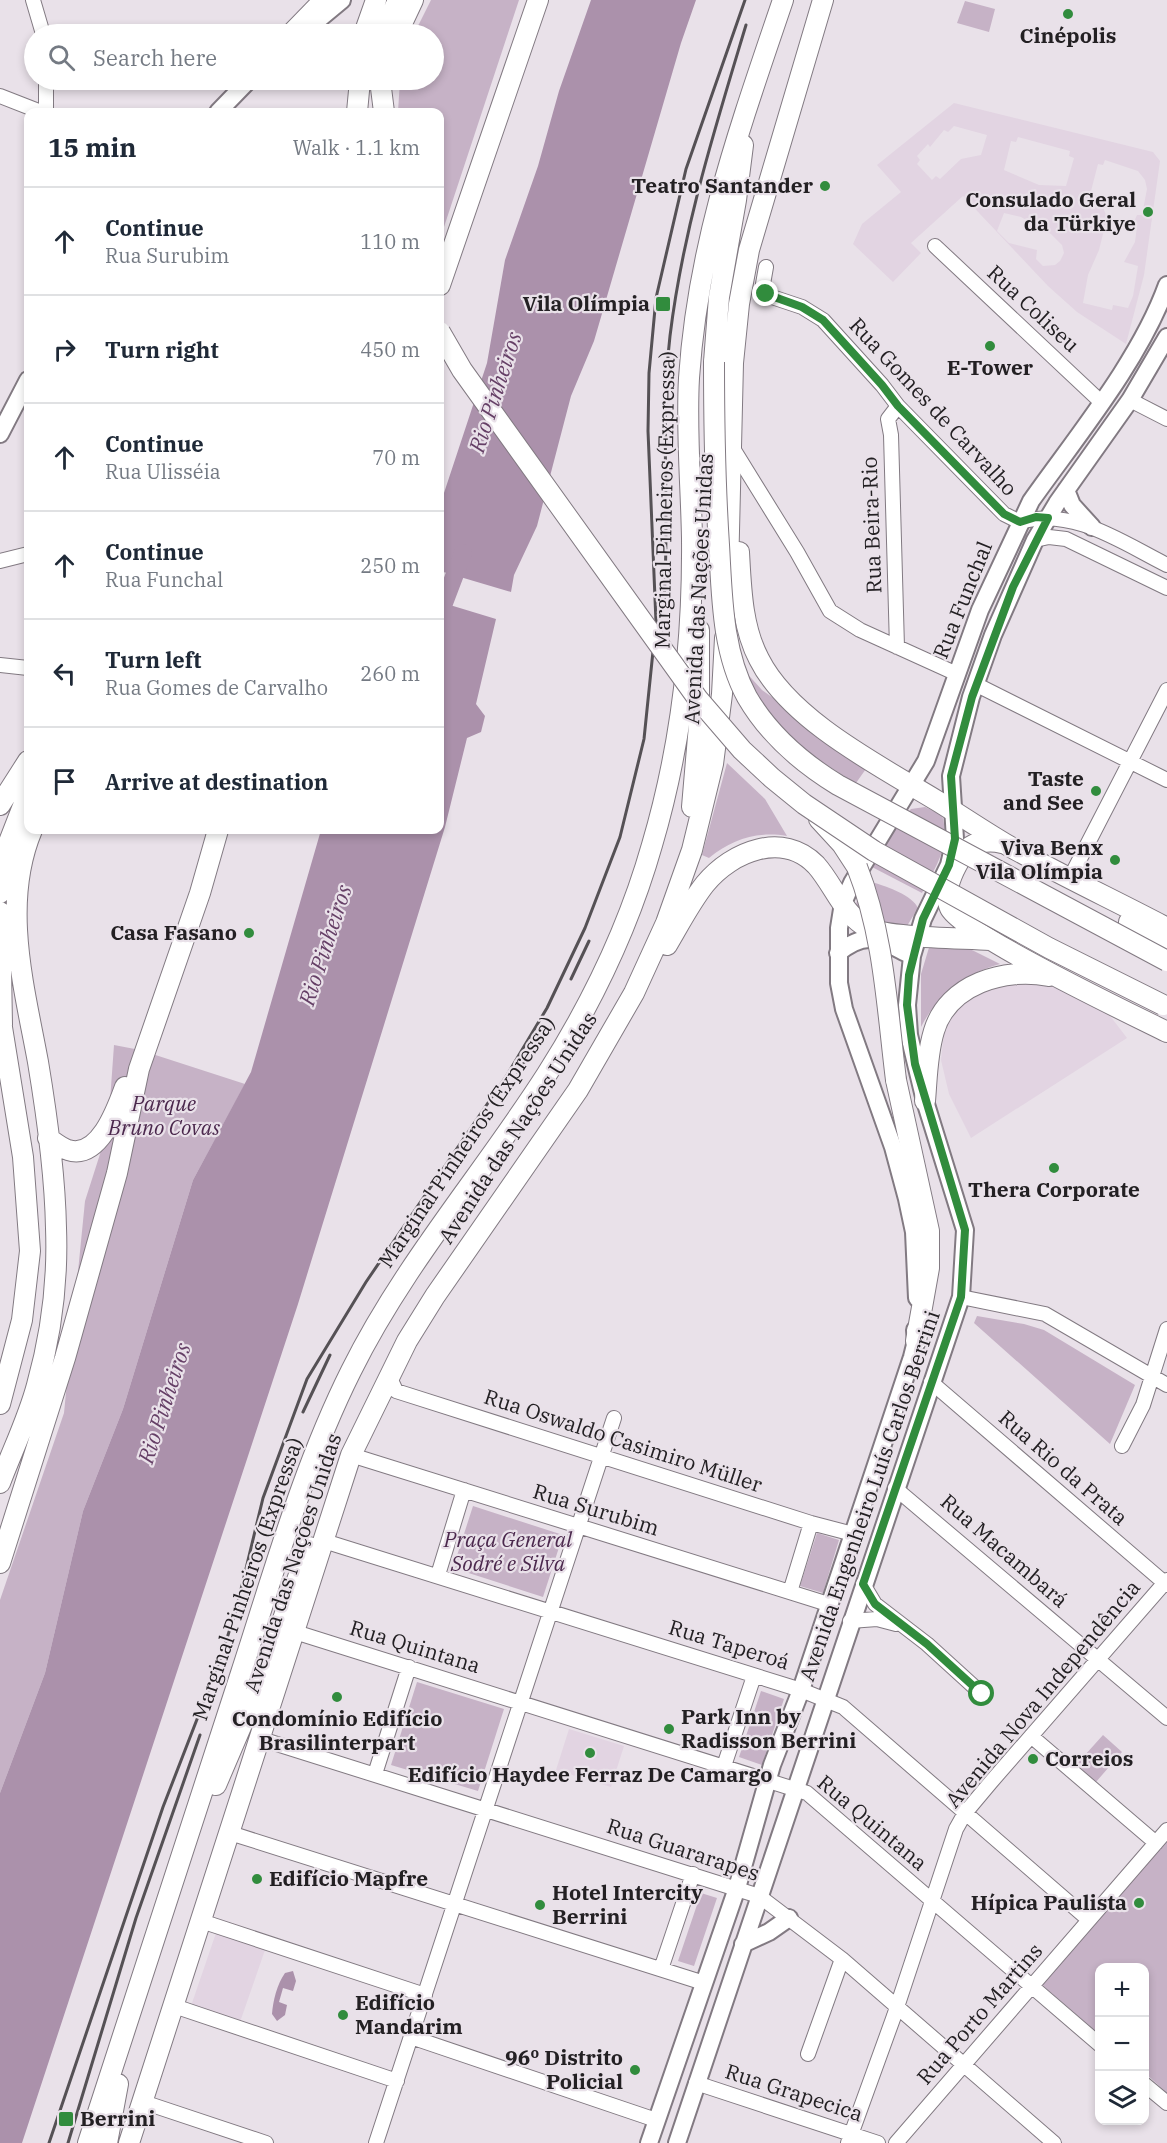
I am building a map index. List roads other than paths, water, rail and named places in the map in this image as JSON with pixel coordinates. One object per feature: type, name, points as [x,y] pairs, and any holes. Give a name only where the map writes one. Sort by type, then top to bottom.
[{"type":"highway","points":[[299,24],[324,0]]},
{"type":"highway","points":[[368,24],[376,0]]},
{"type":"highway","points":[[387,24],[398,0]]},
{"type":"highway","points":[[402,24],[413,0]]},
{"type":"highway","points":[[444,273],[538,0]]},
{"type":"highway","name":"Marginal Pinheiros (Expressa)","points":[[88,2143],[306,1476],[350,1371],[375,1325],[418,1257],[547,1074],[588,1003],[631,908],[652,845],[670,771],[681,704],[690,595],[692,541],[687,419],[694,320],[710,227],[745,112],[783,0]]},
{"type":"highway","name":"Avenida das Nações Unidas","points":[[129,2143],[351,1455],[389,1376],[435,1296],[578,1090],[634,993],[682,878],[704,800],[718,725],[727,603],[734,352],[749,250],[823,0]]},
{"type":"highway","points":[[357,108],[359,90]]},
{"type":"highway","points":[[745,112],[736,200],[719,297],[714,362],[715,472],[724,623],[737,672],[747,697],[769,728],[811,769],[1167,961]]},
{"type":"highway","points":[[444,339],[462,370],[698,699],[742,750],[804,804],[842,844],[857,867],[871,902],[880,952],[896,1080],[929,1231],[929,1268],[916,1341]]},
{"type":"highway","points":[[730,505],[739,552],[746,620],[760,661],[774,682],[807,716],[912,787],[1007,845],[1167,928]]},
{"type":"highway","points":[[682,878],[696,771],[701,675],[699,629],[690,595]]},
{"type":"highway","points":[[0,805],[24,769]]},
{"type":"highway","points":[[0,893],[7,848],[24,803]]},
{"type":"highway","points":[[804,804],[874,851],[1049,948],[1165,1006]]},
{"type":"highway","points":[[0,1483],[36,1388],[54,1293],[56,1228],[48,1138],[17,941],[16,901],[26,842],[30,834]]},
{"type":"highway","points":[[0,1563],[65,1358],[117,1173],[139,1069],[200,893],[217,834]]},
{"type":"highway","points":[[1007,845],[990,842],[969,848],[947,889],[952,912],[990,940],[1167,1032]]},
{"type":"highway","points":[[634,993],[707,882],[742,855],[772,846],[788,848],[805,856],[816,865],[859,923],[871,929],[990,940]]},
{"type":"highway","points":[[1044,866],[1091,900],[1167,944]]},
{"type":"highway","points":[[0,912],[1,1020],[23,1157],[30,1251],[22,1320],[0,1404]]},
{"type":"highway","points":[[925,1101],[934,1029],[942,1012],[961,993],[982,981],[1023,974],[1046,975],[1078,986]]},
{"type":"highway","points":[[48,1138],[69,1151],[81,1151],[93,1145],[117,1110],[150,1035]]},
{"type":"highway","points":[[181,1857],[261,1680],[341,1453],[379,1396]]},
{"type":"highway","points":[[107,2143],[130,2016]]},
{"type":"main road","points":[[297,24],[315,0]]},
{"type":"main road","points":[[313,24],[342,0]]},
{"type":"main road","points":[[222,108],[239,90]]},
{"type":"main road","name":"Rua Funchal","points":[[883,833],[912,787],[936,739],[984,600],[1020,522],[1031,501],[1101,402],[1134,350],[1161,303],[1167,285]]},
{"type":"main road","name":"Rua Funchal","points":[[917,935],[949,865],[955,839],[951,776],[975,684],[1001,616],[1035,540],[1048,518],[1130,400],[1167,337]]},
{"type":"main road","points":[[1130,400],[1120,386],[1134,350]]},
{"type":"main road","points":[[0,434],[24,388]]},
{"type":"main road","points":[[1066,490],[1072,505],[1092,527]]},
{"type":"main road","name":"Avenida Engenheiro Luís Carlos Berrini","points":[[649,2143],[737,1888],[768,1779],[854,1534],[916,1341],[918,1272],[914,1232],[893,1147],[844,1010],[838,953],[843,903],[883,833]]},
{"type":"main road","name":"Avenida Engenheiro Luís Carlos Berrini","points":[[677,2143],[850,1621],[961,1297],[965,1230],[925,1101],[909,1035],[907,1005],[912,956],[917,935]]},
{"type":"main road","points":[[838,953],[848,945],[872,938],[885,940],[912,956]]},
{"type":"main road","points":[[743,1944],[769,1932],[789,1918]]},
{"type":"street","points":[[33,0],[40,24]]},
{"type":"street","points":[[46,90],[46,108]]},
{"type":"street","points":[[0,96],[31,108]]},
{"type":"street","name":"Rua Coliseu","points":[[935,246],[1101,402]]},
{"type":"street","name":"Rua Gomes de Carvalho","points":[[766,267],[763,284],[766,294],[802,307],[823,320],[898,406],[1004,514],[1020,522],[1036,517],[1072,520],[1092,527],[1167,565]]},
{"type":"street","points":[[1130,400],[1167,419]]},
{"type":"street","name":"Rua Beira-Rio","points":[[897,647],[891,435],[888,419],[898,406]]},
{"type":"street","points":[[730,444],[797,552],[830,611],[838,619],[957,674]]},
{"type":"street","points":[[1035,540],[1049,537],[1066,539],[1167,588]]},
{"type":"street","points":[[0,561],[24,555]]},
{"type":"street","points":[[0,665],[24,668]]},
{"type":"street","points":[[975,684],[1167,780]]},
{"type":"street","points":[[1070,878],[1167,690]]},
{"type":"street","points":[[961,1297],[1045,1314],[1167,1385]]},
{"type":"street","points":[[1122,1446],[1143,1405],[1167,1329]]},
{"type":"street","name":"Rua Oswaldo Casimiro Müller","points":[[389,1376],[396,1391],[811,1523],[854,1534]]},
{"type":"street","name":"Rua Rio da Prata","points":[[931,1382],[1166,1583]]},
{"type":"street","points":[[375,2143],[614,1418]]},
{"type":"street","name":"Rua Surubim","points":[[351,1455],[828,1604]]},
{"type":"street","name":"Rua Macambará","points":[[895,1488],[1167,1718]]},
{"type":"street","points":[[438,1575],[464,1490]]},
{"type":"street","points":[[790,1592],[811,1523]]},
{"type":"street","name":"Rua Taperoá","points":[[324,1541],[801,1690],[843,1707],[863,1721],[1089,1920]]},
{"type":"street","name":"Avenida Nova Independência","points":[[850,2138],[933,1901],[950,1843],[965,1813],[1166,1583]]},
{"type":"street","points":[[863,1584],[875,1604],[927,1644],[982,1694]]},
{"type":"street","points":[[850,1621],[877,1619],[903,1627]]},
{"type":"street","name":"Rua Quintana","points":[[295,1632],[807,1793],[1095,2041]]},
{"type":"street","points":[[375,1774],[409,1667]]},
{"type":"street","points":[[724,1766],[754,1676]]},
{"type":"street","points":[[1031,1736],[1156,1843]]},
{"type":"street","name":"Rua Guararapes","points":[[261,1739],[759,1896],[842,1959],[1054,2143]]},
{"type":"street","name":"Rua Porto Martins","points":[[896,2143],[1167,1830]]},
{"type":"street","points":[[230,1833],[704,1983]]},
{"type":"street","points":[[661,1969],[693,1874]]},
{"type":"street","points":[[201,1921],[425,1995]]},
{"type":"street","points":[[808,2054],[842,1959]]},
{"type":"street","points":[[174,2006],[397,2081]]},
{"type":"street","points":[[411,2037],[656,2120]]},
{"type":"street","name":"Rua Grapecica","points":[[696,2083],[850,2138],[878,2143]]},
{"type":"street","points":[[1149,2088],[1167,2103]]},
{"type":"street","points":[[143,2102],[266,2143]]},
{"type":"water","points":[[591,0],[696,0],[681,43],[594,341],[571,396],[537,526],[514,575],[511,592],[444,572],[444,493],[487,363],[505,260],[538,166],[559,91]]},
{"type":"water","points":[[444,603],[496,619],[476,704],[485,716],[481,732],[467,738],[444,830]]},
{"type":"water","points":[[320,834],[443,834],[298,1304],[22,2143],[0,2143],[0,1793],[45,1673],[83,1511],[123,1409],[193,1180],[251,1072]]},
{"type":"water","points":[[293,1971],[296,1981],[293,1991],[283,1988],[279,2002],[287,2005],[285,2015],[277,2021],[272,2014],[276,1993],[285,1973]]},
{"type":"waterway","name":"Rio Pinheiros","points":[[444,603],[463,553]]},
{"type":"railway","points":[[49,2143],[163,1807],[220,1660],[236,1610],[263,1498],[307,1379],[366,1282],[507,1075],[547,1008],[585,928],[620,837],[644,739],[656,622],[648,431],[649,373],[656,298],[686,169],[745,0]]},
{"type":"railway","points":[[664,601],[666,568],[665,435],[670,336],[692,218],[746,25]]},
{"type":"railway","points":[[571,979],[589,941]]},
{"type":"railway","points":[[518,1073],[544,1030]]},
{"type":"railway","points":[[303,1412],[330,1355]]},
{"type":"railway","points":[[68,2143],[136,1918],[200,1735]]},
{"type":"place","name":"Cinépolis","points":[[1068,14]]},
{"type":"place","name":"Teatro Santander","points":[[825,186]]},
{"type":"place","name":"Consulado Geral da Türkiye","points":[[1148,212]]},
{"type":"place","name":"Vila Olímpia","points":[[663,304]]},
{"type":"place","name":"E-Tower","points":[[990,346]]},
{"type":"place","name":"Taste and See","points":[[1096,791]]},
{"type":"place","name":"Viva Benx Vila Olímpia","points":[[1115,860]]},
{"type":"place","name":"Casa Fasano","points":[[249,933]]},
{"type":"place","name":"Thera Corporate","points":[[1054,1168]]},
{"type":"place","name":"Condomínio Edifício Brasilinterpart","points":[[337,1697]]},
{"type":"place","name":"Park Inn by Radisson Berrini","points":[[669,1729]]},
{"type":"place","name":"Edifício Haydee Ferraz De Camargo","points":[[590,1753]]},
{"type":"place","name":"Correios","points":[[1033,1759]]},
{"type":"place","name":"Edifício Mapfre","points":[[257,1879]]},
{"type":"place","name":"Hípica Paulista","points":[[1139,1903]]},
{"type":"place","name":"Hotel Intercity Berrini","points":[[540,1905]]},
{"type":"place","name":"Edifício Mandarim","points":[[343,2015]]},
{"type":"place","name":"96º Distrito Policial","points":[[635,2070]]},
{"type":"place","name":"Berrini","points":[[66,2119]]},
{"type":"park label","name":"Parque Bruno Covas","points":[[164,1116]]},
{"type":"park label","name":"Praça General Sodré e Silva","points":[[508,1552]]}]
